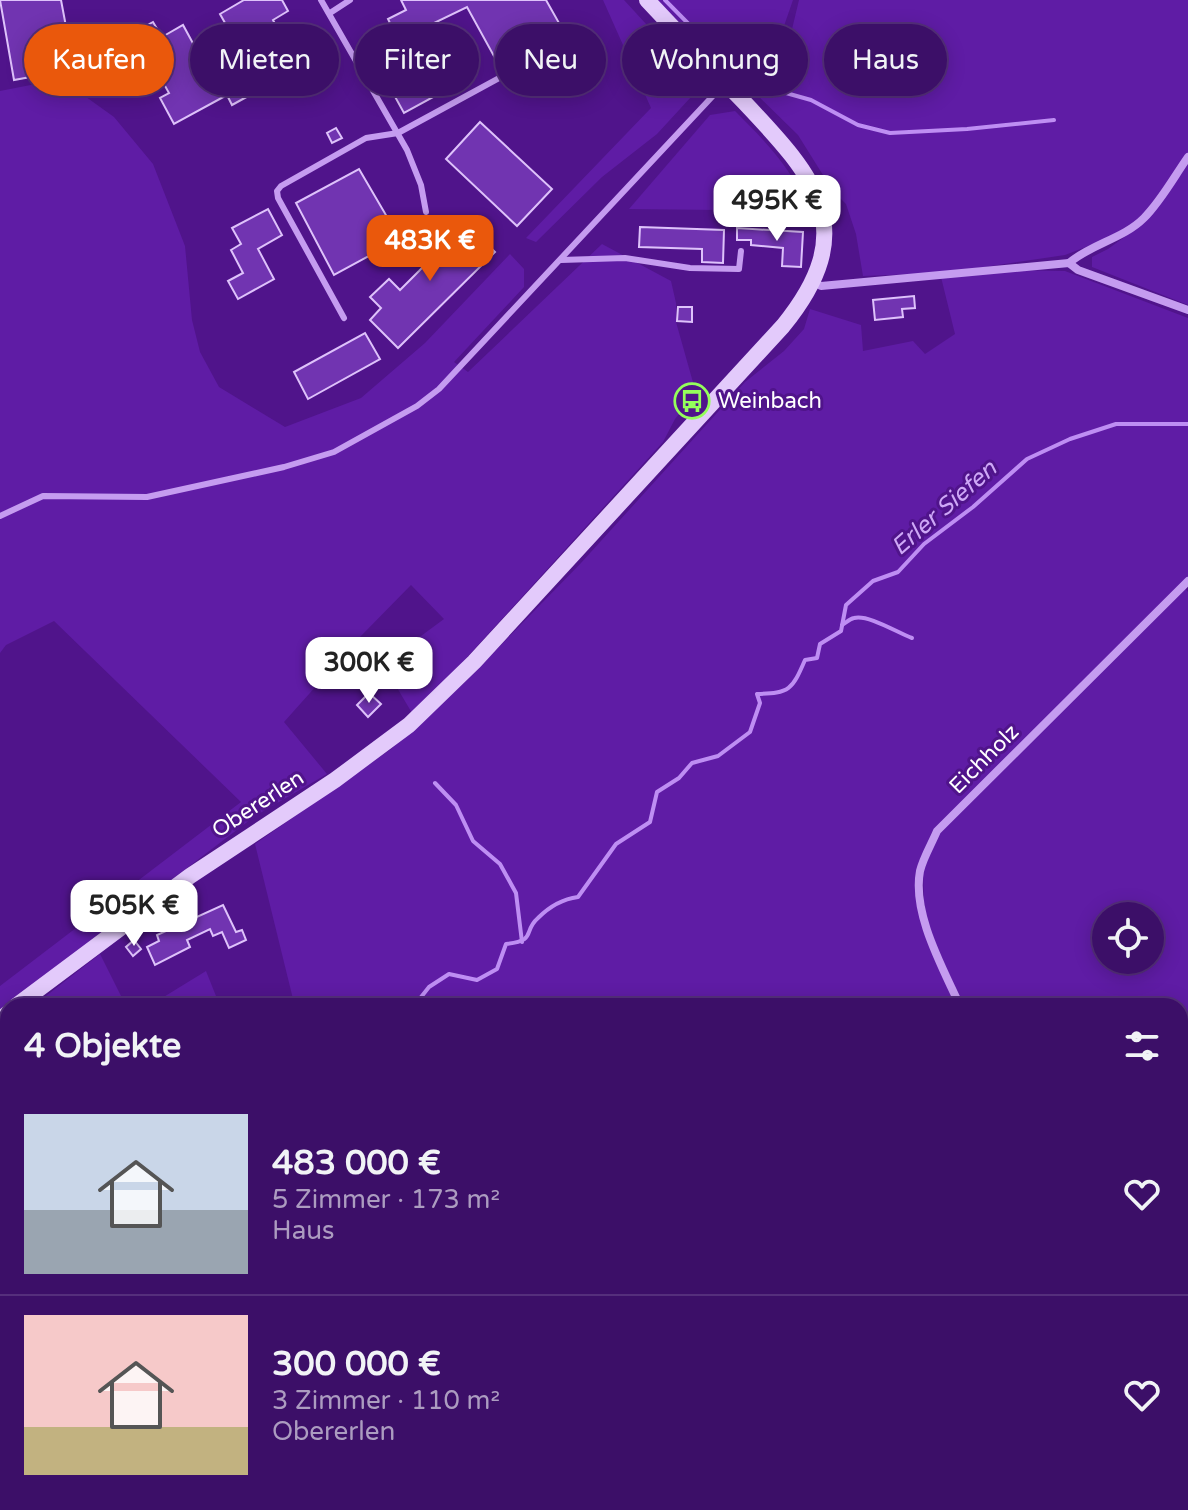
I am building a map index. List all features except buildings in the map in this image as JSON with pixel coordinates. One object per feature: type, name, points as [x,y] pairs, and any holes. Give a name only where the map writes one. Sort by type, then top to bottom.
[{"type":"main road","points":[[647,0],[670,24]]},
{"type":"main road","points":[[738,96],[786,146],[816,192],[821,206],[824,246],[813,282]]},
{"type":"main road","name":"Obererlen","points":[[27,998],[190,876],[335,780],[409,725],[474,662],[705,412],[783,326],[813,282]]},
{"type":"street","points":[[813,282],[821,286],[1069,263],[1144,219],[1188,157]]},
{"type":"street","points":[[1069,263],[1078,270],[1188,310]]},
{"type":"street","name":"Eichholz","points":[[956,998],[925,928],[921,903],[920,871],[937,831],[1188,581]]},
{"type":"lane","points":[[321,0],[407,150],[421,185],[426,212]]},
{"type":"lane","points":[[330,13],[350,0]]},
{"type":"lane","points":[[344,318],[277,191],[366,138],[398,133],[495,80]]},
{"type":"lane","points":[[0,516],[43,496],[147,497],[284,467],[334,452],[417,406],[439,389],[714,96]]},
{"type":"lane","points":[[561,260],[625,258],[690,268],[739,269],[741,251]]},
{"type":"shaded area","points":[[603,0],[624,0],[646,24],[622,24],[622,43]]},
{"type":"shaded area","points":[[655,0],[793,0],[785,24],[680,24]]},
{"type":"shaded area","points":[[799,0],[1188,0],[1188,153],[1141,218],[1104,240],[1065,255],[944,273],[863,276],[856,234],[846,204],[833,191],[798,135],[758,96],[808,96],[808,24],[793,24]]},
{"type":"shaded area","points":[[24,86],[24,96],[85,96],[114,117],[153,164],[185,246],[192,320],[200,352],[219,387],[285,427],[361,398],[425,343],[510,254],[524,269],[524,287],[454,362],[468,372],[602,244],[671,281],[676,322],[696,393],[675,419],[663,442],[459,666],[412,713],[383,664],[444,619],[411,585],[284,722],[327,774],[255,816],[17,998],[0,998],[0,986],[241,802],[54,621],[6,645],[0,653],[0,91]]},
{"type":"shaded area","points":[[646,96],[692,96],[657,134],[602,177],[536,242],[526,238],[651,108]]},
{"type":"shaded area","points":[[735,111],[787,169],[809,211],[629,209],[710,115]]},
{"type":"shaded area","points":[[1188,162],[1188,305],[1092,267],[1092,257],[1145,222]]},
{"type":"shaded area","points":[[1007,270],[1065,271],[1188,318],[1188,577],[934,830],[918,871],[919,902],[954,998],[293,998],[255,844],[391,749],[463,684],[581,563],[745,382],[784,351],[804,329],[810,309],[861,325],[863,351],[913,341],[925,354],[955,334],[941,277]]},
{"type":"shaded area","points":[[1184,587],[1188,592],[1188,998],[960,998],[928,926],[923,872],[939,832]]},
{"type":"shaded area","points":[[100,954],[122,998],[43,998]]},
{"type":"shaded area","points":[[206,971],[217,998],[162,998]]},
{"type":"waterway","points":[[665,0],[689,24]]},
{"type":"waterway","points":[[797,96],[811,100],[858,125],[890,133],[1054,120]]},
{"type":"waterway","name":"Erler Siefen","points":[[420,998],[429,987],[449,974],[477,980],[497,969],[506,944],[526,938],[533,923],[542,914],[578,897],[616,844],[650,822],[657,792],[679,778],[692,763],[718,756],[750,732],[760,703],[757,694],[783,691],[793,684],[805,660],[817,658],[820,644],[841,631],[846,605],[873,581],[898,572],[924,544],[973,507],[1027,459],[1070,439],[1116,424],[1188,424]]},
{"type":"waterway","points":[[842,625],[854,618],[867,619],[912,638]]},
{"type":"waterway","points":[[435,783],[456,805],[473,841],[500,864],[516,893],[522,942]]},
{"type":"place","name":"Weinbach","points":[[692,401]]}]
